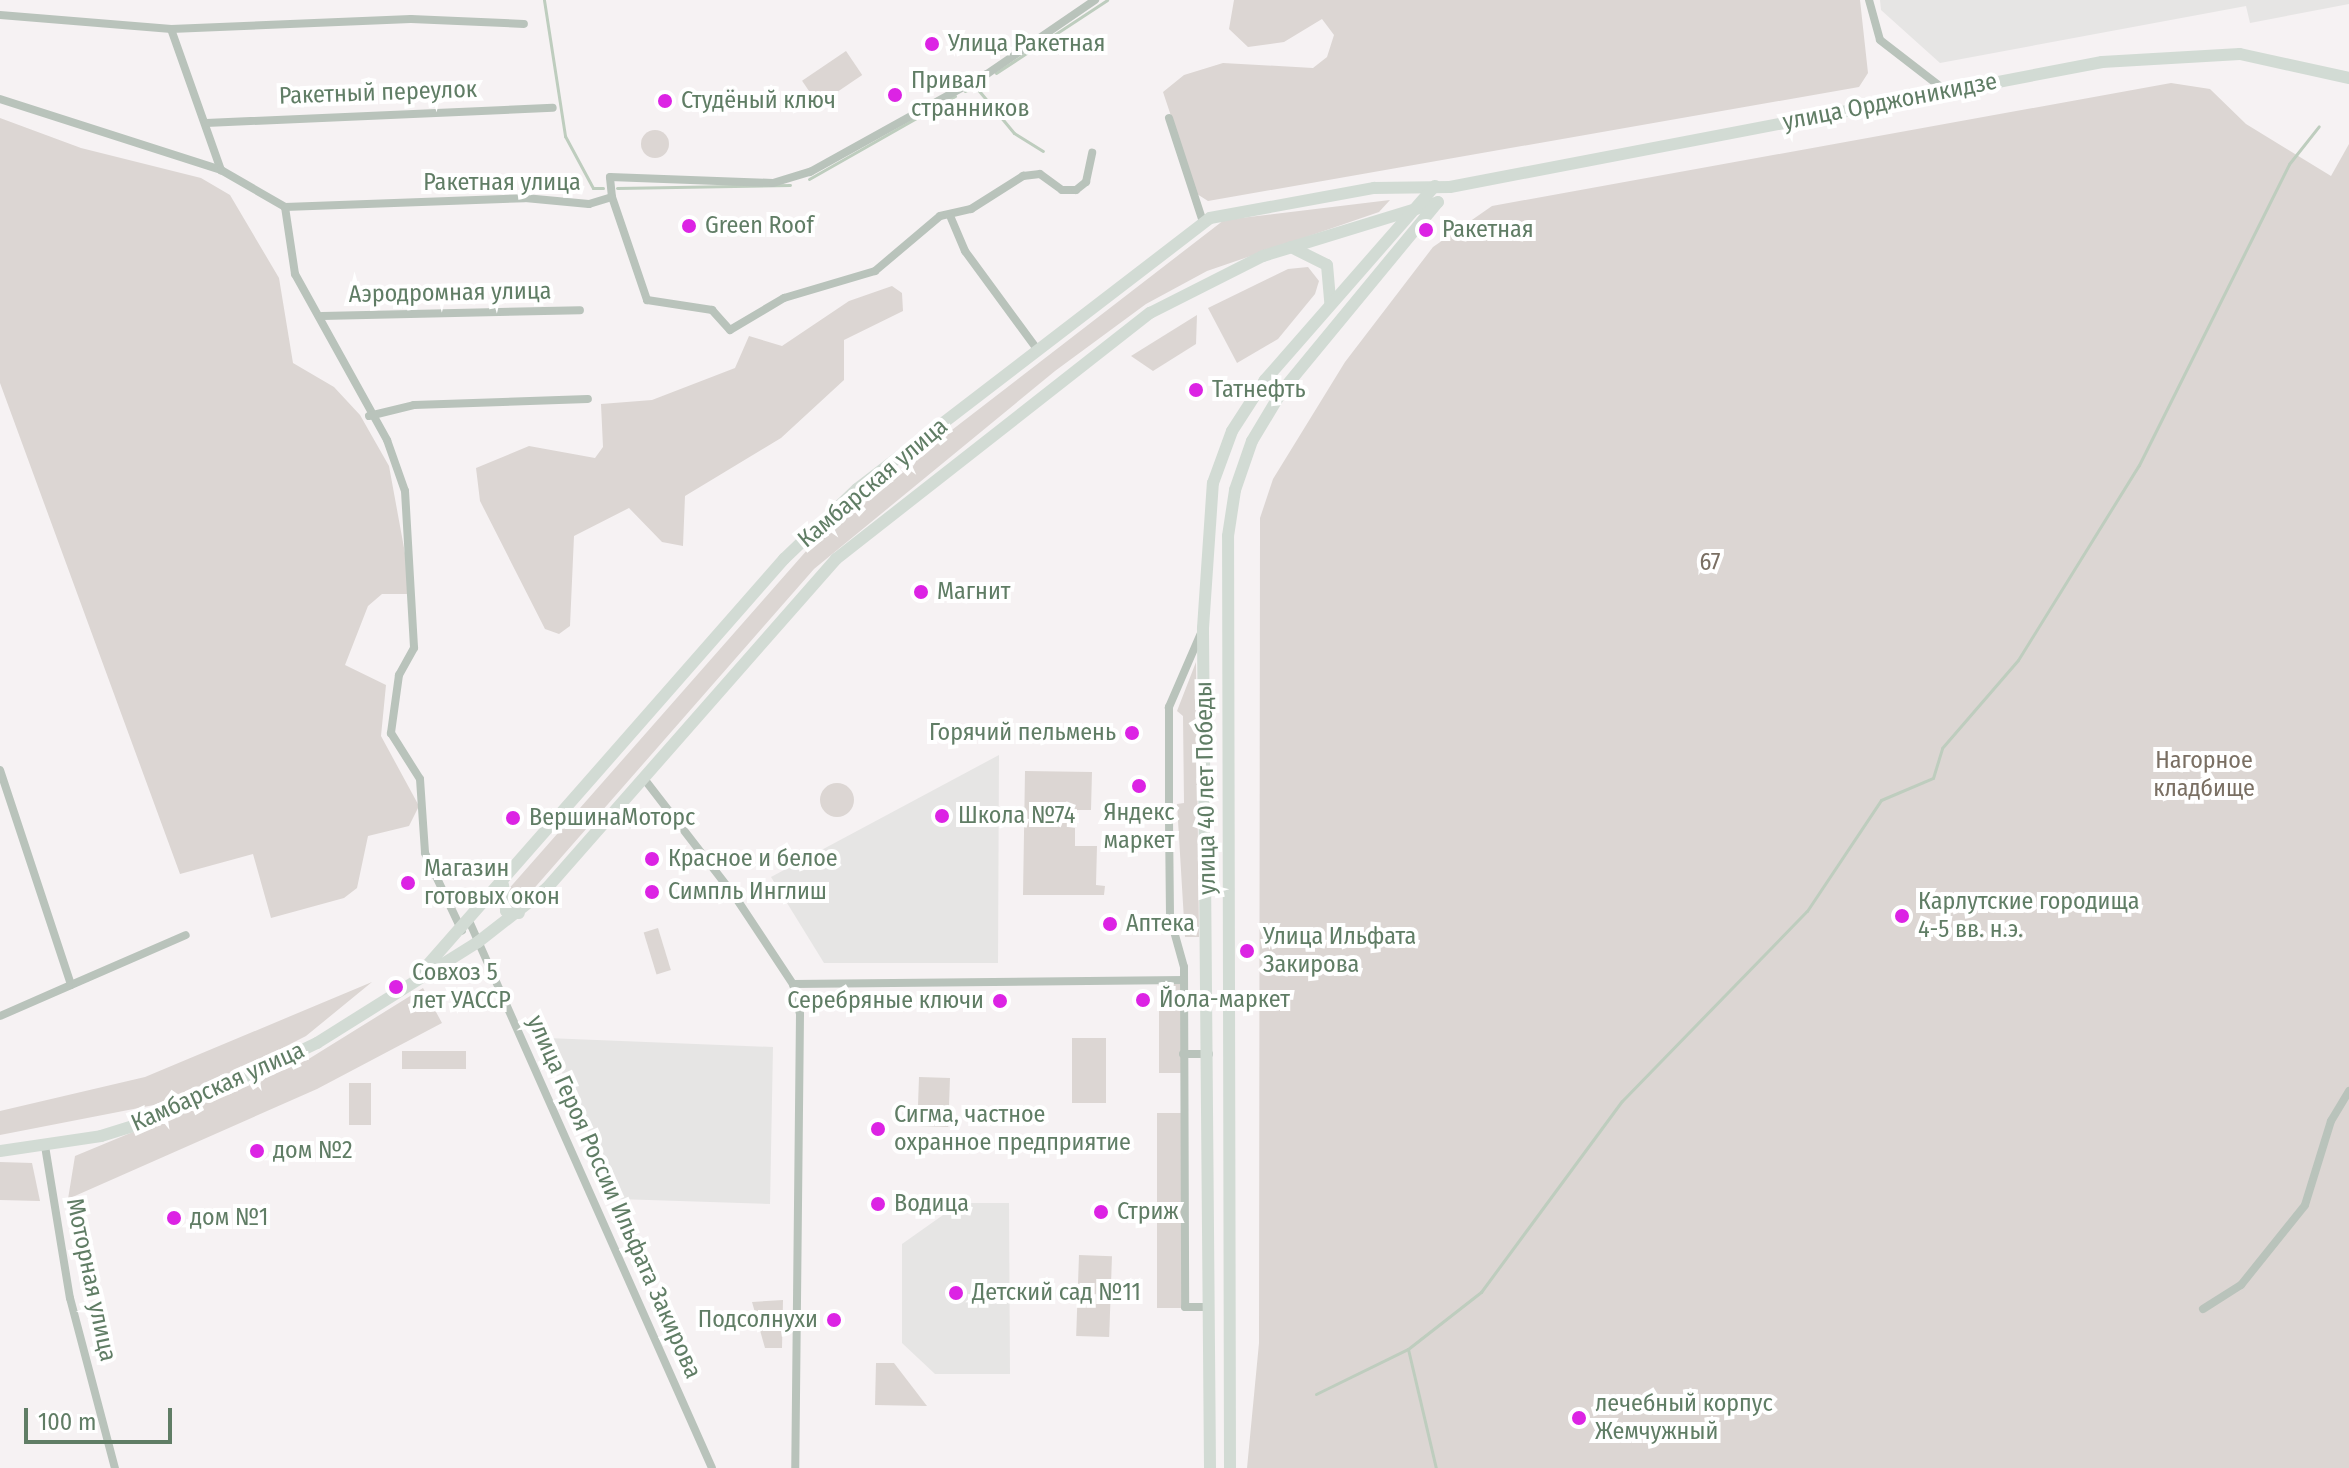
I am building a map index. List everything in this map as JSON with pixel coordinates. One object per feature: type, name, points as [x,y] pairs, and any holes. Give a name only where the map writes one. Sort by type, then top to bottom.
[{"type":"main road","name":"улица Орджоникидзе","points":[[1450,187],[2102,62],[2212,55],[2298,63],[2349,78]]},
{"type":"main road","name":"улица 40 лет Победы","points":[[1210,1468],[1209,1054],[1203,628],[1205,533],[1232,431],[1330,304],[1435,186]]},
{"type":"main road","name":"Камбарская улица","points":[[418,976],[466,928],[784,559],[857,489],[1203,222],[1360,190],[1450,187]]},
{"type":"main road","points":[[1438,202],[1450,187]]},
{"type":"main road","name":"Камбарская улица","points":[[0,1151],[45,1146],[162,1117],[254,1075],[478,942],[519,913],[645,780],[836,559],[1150,313],[1291,247],[1438,202]]},
{"type":"main road","name":"улица 40 лет Победы","points":[[1230,1468],[1228,536],[1252,441],[1274,404],[1438,202]]},
{"type":"main road","points":[[1394,229],[1407,240]]},
{"type":"main road","points":[[1291,247],[1327,265],[1330,304]]},
{"type":"main road","points":[[503,885],[506,911],[519,913]]},
{"type":"street","name":"Ракетная улица","points":[[285,207],[525,198],[589,204],[612,197],[610,177],[773,183],[810,172],[987,74],[1095,0]]},
{"type":"street","points":[[1869,0],[1880,40],[1946,91]]},
{"type":"street","points":[[0,15],[171,29],[411,19],[524,24]]},
{"type":"street","points":[[171,29],[221,170]]},
{"type":"street","points":[[0,99],[221,170],[285,207]]},
{"type":"street","name":"Ракетный переулок","points":[[206,123],[553,108]]},
{"type":"street","points":[[1169,118],[1203,222]]},
{"type":"street","points":[[612,197],[647,300],[712,310],[730,330],[784,298],[875,271],[940,216],[951,218],[1031,174],[1076,190],[1086,182],[1092,153]]},
{"type":"street","name":"улица Героя России Ильфата Закирова","points":[[285,207],[295,274],[322,316],[405,491],[414,648],[399,675],[391,733],[420,779],[425,853],[466,928],[478,942],[712,1468]]},
{"type":"street","points":[[951,218],[965,251],[1037,349]]},
{"type":"street","name":"Аэродромная улица","points":[[322,316],[580,310]]},
{"type":"street","points":[[369,416],[414,405],[588,399]]},
{"type":"street","points":[[1203,628],[1169,707],[1170,917],[1184,980],[1185,1307],[1210,1307]]},
{"type":"street","points":[[0,770],[71,985]]},
{"type":"street","points":[[645,780],[793,984],[804,1069],[795,1468]]},
{"type":"street","points":[[0,1016],[186,935]]},
{"type":"street","points":[[793,984],[1184,980]]},
{"type":"street","points":[[1183,1054],[1209,1054]]},
{"type":"street","points":[[2203,1309],[2241,1285],[2305,1205],[2331,1121],[2349,1091]]},
{"type":"street","name":"Моторная улица","points":[[45,1146],[70,1298],[115,1468]]},
{"type":"shaded area","points":[[1880,0],[2349,0],[2349,4],[2250,23],[2246,6],[1940,63],[1881,10]]},
{"type":"shaded area","name":"Школа №74","points":[[999,755],[998,963],[824,963],[771,877]]},
{"type":"shaded area","points":[[547,1038],[773,1047],[770,1204],[618,1199]]},
{"type":"shaded area","name":"Детский сад №11","points":[[960,1203],[1009,1203],[1010,1374],[935,1374],[902,1343],[902,1244]]},
{"type":"green space","points":[[1234,0],[1860,0],[1868,73],[1859,87],[1208,201],[1197,194],[1163,92],[1184,75],[1223,63],[1313,68],[1327,57],[1334,35],[1322,19],[1284,42],[1248,47],[1229,29]]},
{"type":"green space","points":[[846,51],[862,75],[818,105],[802,81]]},
{"type":"green space","name":"67","points":[[2171,83],[2210,89],[2246,124],[2331,176],[2349,144],[2349,1468],[1247,1468],[1259,1343],[1260,518],[1273,479],[1345,362],[1433,247],[1492,206]]},
{"type":"green space","points":[[0,118],[81,148],[201,178],[230,195],[279,278],[293,363],[334,387],[360,415],[389,466],[411,586],[408,594],[382,594],[368,606],[345,665],[386,685],[381,736],[419,806],[409,826],[368,836],[357,888],[344,898],[271,918],[253,854],[180,874],[0,383]]},
{"type":"green space","points":[[655,130],[665,134],[669,144],[665,154],[655,158],[645,154],[641,144],[645,134]]},
{"type":"green space","points":[[1390,200],[1379,212],[1207,271],[1146,304],[1055,371],[814,569],[523,901],[508,906],[507,891],[830,524],[1224,220]]},
{"type":"green space","points":[[1308,267],[1319,281],[1315,294],[1278,339],[1237,363],[1208,308],[1288,269]]},
{"type":"green space","points":[[892,286],[902,293],[903,311],[844,340],[844,380],[781,438],[685,496],[683,546],[662,542],[629,508],[574,536],[570,626],[559,634],[545,629],[480,501],[476,468],[529,446],[595,458],[603,447],[601,404],[652,400],[735,368],[749,336],[782,346],[849,301]]},
{"type":"green space","points":[[1197,315],[1196,344],[1153,371],[1131,356]]},
{"type":"green space","points":[[1196,662],[1199,937],[1185,937],[1177,804],[1184,803],[1183,716],[1177,711]]},
{"type":"green space","points":[[1025,771],[1092,772],[1091,810],[1068,810],[1068,827],[1075,828],[1075,846],[1097,846],[1096,885],[1105,886],[1104,895],[1023,895]]},
{"type":"green space","points":[[837,783],[849,788],[854,800],[849,812],[837,817],[825,812],[820,800],[825,788]]},
{"type":"green space","points":[[658,928],[671,970],[657,974],[644,932]]},
{"type":"green space","points":[[1159,980],[1184,980],[1184,1073],[1159,1073]]},
{"type":"green space","points":[[372,982],[306,1036],[241,1069],[154,1105],[0,1135],[0,1111],[145,1077]]},
{"type":"green space","points":[[423,988],[442,1023],[317,1089],[68,1199],[75,1156],[307,1060]]},
{"type":"green space","points":[[1072,1038],[1106,1038],[1106,1103],[1072,1103]]},
{"type":"green space","points":[[402,1051],[466,1051],[466,1069],[402,1069]]},
{"type":"green space","points":[[919,1077],[950,1078],[948,1127],[917,1126]]},
{"type":"green space","points":[[349,1083],[371,1083],[371,1125],[349,1125]]},
{"type":"green space","points":[[1157,1113],[1184,1113],[1184,1308],[1157,1308]]},
{"type":"green space","points":[[0,1162],[32,1163],[40,1201],[0,1200]]},
{"type":"green space","points":[[1079,1255],[1112,1256],[1109,1337],[1076,1336]]},
{"type":"green space","points":[[783,1300],[782,1348],[765,1348],[752,1302]]},
{"type":"green space","points":[[876,1363],[894,1363],[927,1406],[875,1405]]},
{"type":"waterway","points":[[544,0],[565,136],[593,188],[603,188]]},
{"type":"waterway","points":[[996,73],[1107,0]]},
{"type":"waterway","points":[[965,91],[980,84]]},
{"type":"waterway","points":[[975,86],[1014,133],[1043,151]]},
{"type":"waterway","points":[[809,179],[955,96]]},
{"type":"waterway","points":[[1316,1394],[1408,1349],[1481,1292],[1622,1101],[1807,911],[1881,800],[1933,778],[1942,748],[2018,660],[2139,465],[2289,164],[2319,126]]},
{"type":"waterway","points":[[617,188],[790,185]]},
{"type":"waterway","points":[[1408,1349],[1436,1468]]},
{"type":"place","name":"Улица Ракетная","points":[[932,44]]},
{"type":"place","name":"Привал странников","points":[[895,95]]},
{"type":"place","name":"Студёный ключ","points":[[665,101]]},
{"type":"place","name":"Green Roof","points":[[689,226]]},
{"type":"place","name":"Ракетная","points":[[1426,230]]},
{"type":"place","name":"Татнефть","points":[[1196,390]]},
{"type":"place","name":"Магнит","points":[[921,592]]},
{"type":"place","name":"Горячий пельмень","points":[[1132,733]]},
{"type":"place","name":"Яндекс маркет","points":[[1139,786]]},
{"type":"place","name":"Школа №74","points":[[942,816]]},
{"type":"place","name":"ВершинаМоторс","points":[[513,818]]},
{"type":"place","name":"Красное и белое","points":[[652,859]]},
{"type":"place","name":"Магазин готовых окон","points":[[408,883]]},
{"type":"place","name":"Симпль Инглиш","points":[[652,892]]},
{"type":"place","name":"Карлутские городища 4-5 вв. н.э.","points":[[1902,916]]},
{"type":"place","name":"Аптека","points":[[1110,924]]},
{"type":"place","name":"Улица Ильфата Закирова","points":[[1247,951]]},
{"type":"place","name":"Совхоз 5 лет УАССР","points":[[396,987]]},
{"type":"place","name":"Йола-маркет","points":[[1143,1000]]},
{"type":"place","name":"Серебряные ключи","points":[[1000,1001]]},
{"type":"place","name":"Сигма, частное охранное предприятие","points":[[878,1129]]},
{"type":"place","name":"дом №2","points":[[257,1151]]},
{"type":"place","name":"Водица","points":[[878,1204]]},
{"type":"place","name":"Стриж","points":[[1101,1212]]},
{"type":"place","name":"дом №1","points":[[174,1218]]},
{"type":"place","name":"Детский сад №11","points":[[956,1293]]},
{"type":"place","name":"Подсолнухи","points":[[834,1320]]},
{"type":"place","name":"лечебный корпус Жемчужный","points":[[1579,1418]]},
{"type":"park label","name":"Нагорное кладбище","points":[[2204,775]]}]
